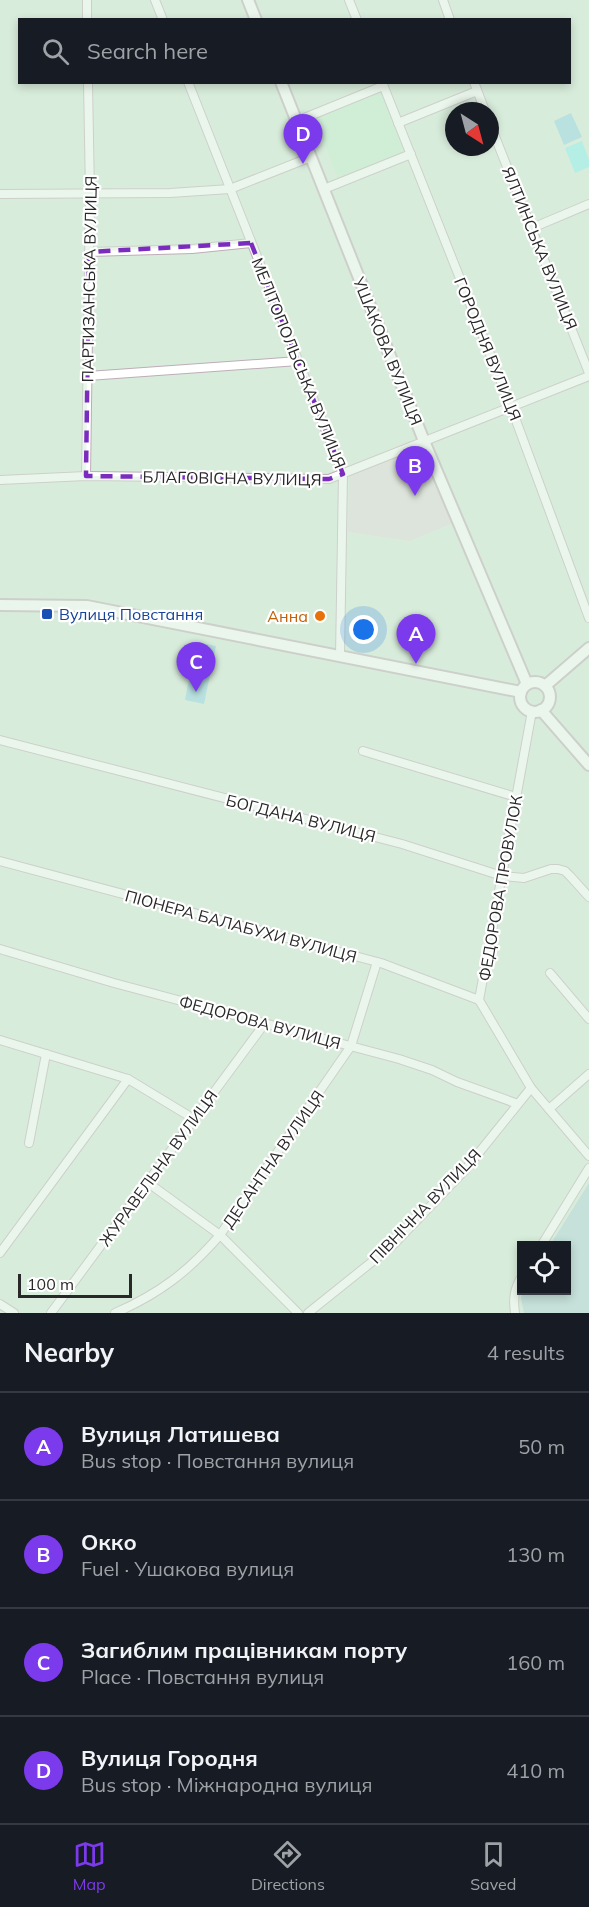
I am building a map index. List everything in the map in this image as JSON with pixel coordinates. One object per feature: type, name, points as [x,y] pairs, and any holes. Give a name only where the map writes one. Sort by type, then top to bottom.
[{"type":"street","points":[[87,0],[87,18]]},
{"type":"street","points":[[155,0],[162,18]]},
{"type":"street","points":[[248,0],[255,18]]},
{"type":"street","points":[[349,0],[356,18]]},
{"type":"street","points":[[443,0],[449,18]]},
{"type":"street","name":"ПАРТИЗАНСЬКА ВУЛИЦЯ","points":[[86,476],[90,194],[88,84]]},
{"type":"street","name":"МЕЛІТОПОЛЬСЬКА ВУЛИЦЯ","points":[[189,84],[343,474],[340,656]]},
{"type":"street","name":"УШАКОВА ВУЛИЦЯ","points":[[282,84],[524,688]]},
{"type":"street","points":[[297,121],[382,84]]},
{"type":"street","name":"ГОРОДНЯ ВУЛИЦЯ","points":[[382,84],[511,406],[589,618]]},
{"type":"street","points":[[398,123],[475,87],[481,102]]},
{"type":"street","name":"ЯЛТИНСЬКА ВУЛИЦЯ","points":[[499,146],[589,374]]},
{"type":"street","points":[[324,189],[411,154]]},
{"type":"street","points":[[0,194],[170,193],[230,189],[311,157]]},
{"type":"street","points":[[532,228],[589,204]]},
{"type":"street","points":[[89,252],[192,249],[252,243]]},
{"type":"street","points":[[88,376],[298,361]]},
{"type":"street","name":"БЛАГОВІСНА ВУЛИЦЯ","points":[[0,480],[86,476],[329,479],[589,374]]},
{"type":"street","points":[[0,605],[87,606],[340,656],[524,688]]},
{"type":"street","points":[[545,686],[589,648]]},
{"type":"street","points":[[537,711],[549,702],[549,696],[545,686],[533,682],[524,688],[520,698],[522,704],[537,711],[589,765]]},
{"type":"street","name":"ФЕДОРОВА ПРОВУЛОК","points":[[531,1088],[479,1000],[516,797],[537,711]]},
{"type":"street","name":"БОГДАНА ВУЛИЦЯ","points":[[0,740],[402,844],[502,876],[524,878],[558,868],[565,871],[589,897]]},
{"type":"street","points":[[363,751],[516,797]]},
{"type":"street","name":"ПІОНЕРА БАЛАБУХИ ВУЛИЦЯ","points":[[0,861],[377,962],[479,1000]]},
{"type":"street","name":"ФЕДОРОВА ВУЛИЦЯ","points":[[0,949],[114,983],[399,1059],[518,1104]]},
{"type":"street","name":"ДЕСАНТНА ВУЛИЦЯ","points":[[115,1313],[177,1278],[201,1257],[220,1235],[351,1046],[377,962]]},
{"type":"street","points":[[550,973],[589,1020]]},
{"type":"street","name":"ЖУРАВЕЛЬНА ВУЛИЦЯ","points":[[51,1313],[264,1023]]},
{"type":"street","points":[[0,1040],[128,1078],[194,1119]]},
{"type":"street","points":[[29,1143],[46,1054]]},
{"type":"street","points":[[549,1109],[589,1074]]},
{"type":"street","points":[[0,1253],[128,1078]]},
{"type":"street","points":[[531,1088],[589,1156]]},
{"type":"street","name":"ПІВНІЧНА ВУЛИЦЯ","points":[[308,1313],[393,1245],[465,1170],[531,1088]]},
{"type":"street","points":[[543,1241],[589,1168]]},
{"type":"street","points":[[147,1182],[220,1235],[298,1313]]},
{"type":"street","points":[[515,1313],[513,1299],[517,1284]]},
{"type":"street","points":[[0,1304],[14,1313]]},
{"type":"highlighted area","points":[[251,243],[343,474],[329,479],[86,476],[89,252]]},
{"type":"shaded area","points":[[381,91],[405,152],[338,179],[314,118]]},
{"type":"shaded area","points":[[571,113],[582,137],[564,145],[554,121]]},
{"type":"shaded area","points":[[582,141],[589,160],[589,167],[575,173],[565,148]]},
{"type":"shaded area","points":[[422,447],[453,523],[410,541],[348,532],[349,476]]},
{"type":"shaded area","points":[[196,642],[216,646],[204,704],[185,700]]},
{"type":"shaded area","points":[[589,1183],[589,1313],[524,1313],[522,1295],[571,1295],[571,1241],[553,1241]]},
{"type":"place","name":"Вулиця Городня","points":[[303,164]]},
{"type":"place","name":"Окко","points":[[415,496]]},
{"type":"place","name":"Вулиця Повстання","points":[[47,614]]},
{"type":"place","name":"Анна","points":[[320,616]]},
{"type":"place","name":"Вулиця Латишева","points":[[416,664]]},
{"type":"place","name":"Загиблим працівникам порту","points":[[196,692]]}]
